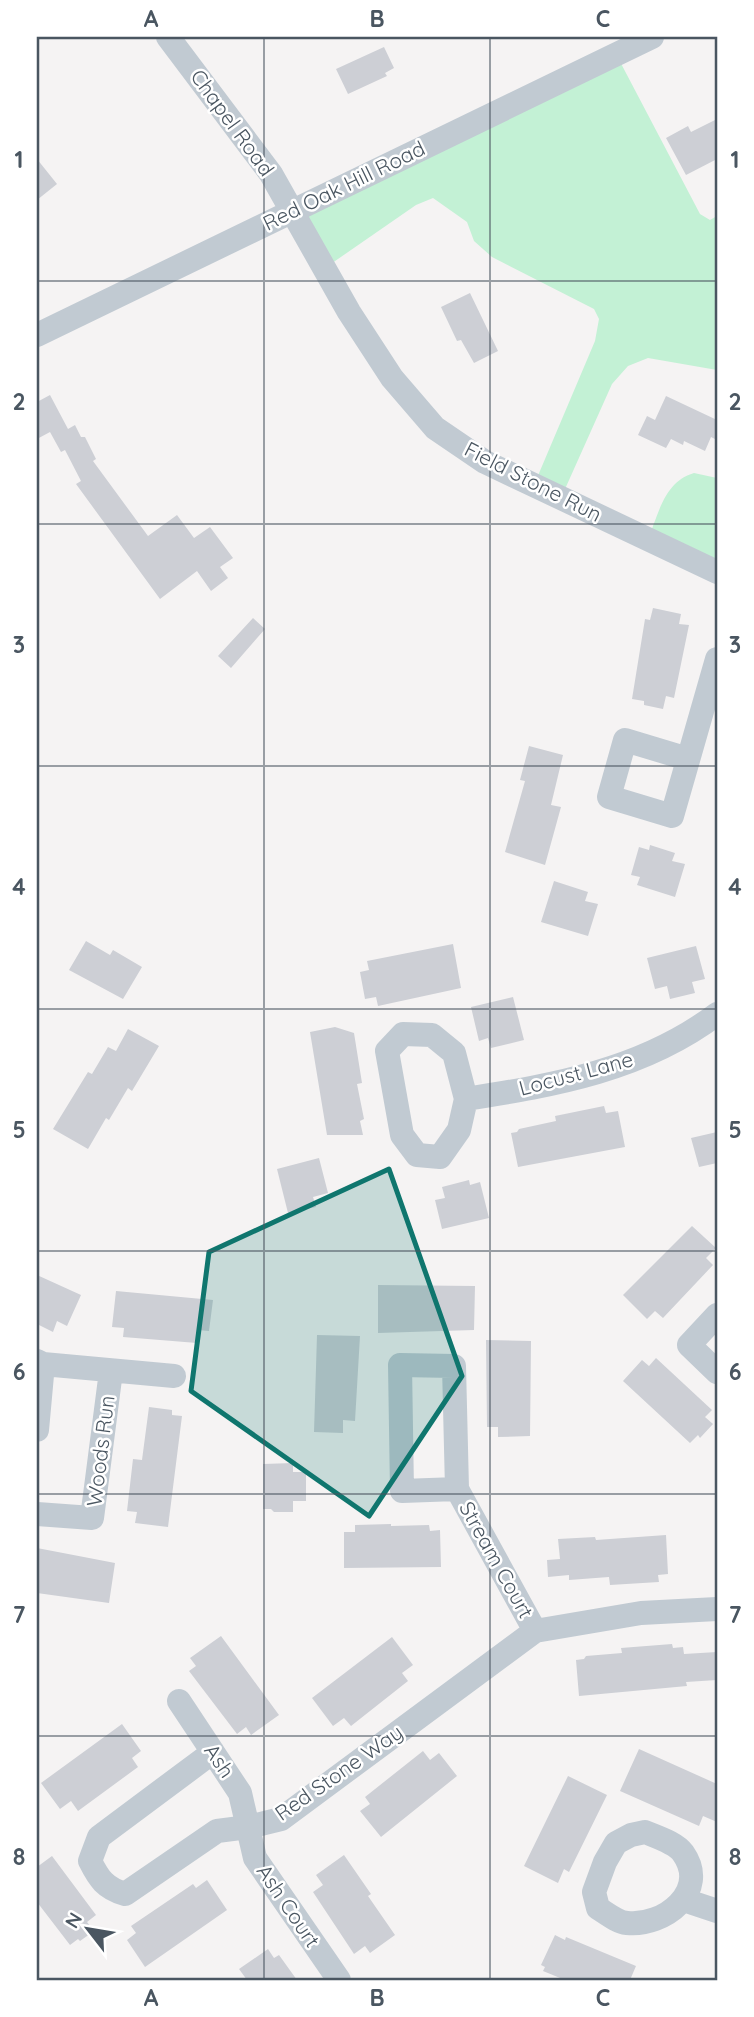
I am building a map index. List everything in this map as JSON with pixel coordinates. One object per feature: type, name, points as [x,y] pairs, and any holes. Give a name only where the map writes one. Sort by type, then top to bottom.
[{"type":"street","name":"Chapel Road","points":[[169,37],[271,174],[293,210]]},
{"type":"street","name":"Red Oak Hill Road","points":[[37,335],[652,37]]},
{"type":"street","name":"Field Stone Run","points":[[293,210],[349,312],[377,356],[392,378],[435,428],[485,462],[717,572]]},
{"type":"street","points":[[688,759],[717,659]]},
{"type":"street","name":"Locust Lane","points":[[466,1100],[541,1087],[622,1066],[695,1031],[717,1014]]},
{"type":"street","points":[[403,1034],[432,1035],[454,1053],[466,1100],[458,1130],[440,1157],[417,1155],[402,1135],[387,1051],[403,1034]]},
{"type":"street","points":[[717,1315],[689,1345],[717,1372]]},
{"type":"street","name":"Woods Run","points":[[37,1430],[40,1362],[174,1376]]},
{"type":"street","name":"Stream Court","points":[[457,1489],[402,1492],[400,1365],[454,1366],[457,1489],[535,1631]]},
{"type":"street","name":"Woods Run","points":[[37,1514],[92,1518],[111,1371]]},
{"type":"street","name":"Red Stone Way","points":[[214,1752],[99,1837],[90,1861],[101,1882],[125,1894],[217,1831],[281,1819],[535,1631],[641,1613],[717,1609]]},
{"type":"street","name":"Ash","points":[[179,1701],[240,1793],[248,1827]]},
{"type":"street","name":"Ash Court","points":[[248,1827],[255,1858],[339,1980]]},
{"type":"street","points":[[684,1900],[717,1911]]},
{"type":"highlighted area","points":[[389,1169],[462,1376],[369,1516],[191,1391],[209,1252]]},
{"type":"green space","points":[[616,54],[700,214],[710,220],[717,216],[717,370],[648,358],[628,366],[612,384],[561,498],[534,485],[595,341],[599,319],[594,309],[492,257],[474,241],[467,222],[433,198],[416,205],[325,268],[293,210]]},
{"type":"green space","points":[[694,473],[717,478],[717,572],[648,539],[669,491],[684,477]]},
{"type":"building","points":[[384,47],[394,68],[385,73],[387,76],[348,94],[336,69]]},
{"type":"building","points":[[717,119],[717,159],[686,175],[666,138],[688,126],[691,132]]},
{"type":"building","points":[[37,159],[57,184],[37,200]]},
{"type":"building","points":[[470,293],[498,351],[474,363],[461,340],[457,341],[441,307]]},
{"type":"building","points":[[50,395],[68,429],[75,425],[81,437],[85,437],[96,459],[93,461],[148,536],[177,515],[194,538],[210,527],[233,558],[220,567],[228,578],[211,591],[197,571],[160,599],[76,484],[81,481],[65,450],[61,452],[50,432],[37,439],[37,402]]},
{"type":"building","points":[[666,396],[717,420],[717,440],[711,437],[705,451],[684,441],[683,445],[671,439],[666,448],[638,435],[647,416],[655,420]]},
{"type":"building","points":[[653,608],[681,614],[679,624],[689,625],[674,698],[666,696],[663,709],[632,699],[645,619],[650,620]]},
{"type":"building","points":[[253,618],[265,629],[231,668],[218,656]]},
{"type":"building","points":[[529,746],[563,755],[551,805],[561,807],[545,865],[505,852],[525,781],[520,780]]},
{"type":"building","points":[[650,845],[675,853],[672,861],[685,864],[675,897],[637,885],[640,877],[631,875],[639,847],[649,850]]},
{"type":"building","points":[[554,881],[588,892],[585,901],[598,904],[588,936],[541,922]]},
{"type":"building","points":[[86,941],[110,955],[113,950],[142,967],[123,999],[69,970]]},
{"type":"building","points":[[453,944],[461,988],[378,1006],[376,997],[365,999],[360,972],[369,970],[367,961]]},
{"type":"building","points":[[696,946],[705,979],[692,982],[695,993],[670,999],[667,986],[655,989],[647,958]]},
{"type":"building","points":[[513,997],[524,1040],[491,1048],[488,1038],[479,1041],[471,1007]]},
{"type":"building","points":[[335,1027],[354,1033],[362,1083],[357,1084],[364,1119],[360,1121],[363,1135],[327,1135],[310,1032]]},
{"type":"building","points":[[128,1029],[159,1046],[132,1091],[128,1088],[88,1149],[53,1129],[88,1072],[92,1074],[108,1047],[116,1051]]},
{"type":"building","points":[[604,1106],[606,1113],[618,1111],[625,1147],[518,1167],[511,1133],[556,1121],[555,1116]]},
{"type":"building","points":[[717,1132],[717,1163],[699,1167],[691,1138]]},
{"type":"building","points":[[319,1158],[328,1193],[313,1197],[316,1207],[288,1213],[277,1169]]},
{"type":"building","points":[[469,1180],[470,1185],[480,1182],[489,1218],[442,1229],[435,1200],[445,1198],[442,1187]]},
{"type":"building","points":[[692,1226],[716,1248],[706,1258],[713,1265],[663,1318],[655,1311],[647,1319],[623,1295]]},
{"type":"building","points":[[37,1275],[81,1295],[67,1326],[57,1321],[53,1332],[37,1324]]},
{"type":"building","points":[[378,1285],[475,1286],[474,1330],[378,1333]]},
{"type":"building","points":[[116,1291],[213,1300],[209,1331],[198,1330],[197,1343],[123,1337],[124,1328],[112,1327]]},
{"type":"building","points":[[317,1335],[360,1336],[355,1421],[343,1420],[343,1433],[314,1432]]},
{"type":"building","points":[[486,1340],[531,1341],[530,1436],[498,1437],[498,1427],[487,1427]]},
{"type":"building","points":[[656,1358],[712,1410],[705,1417],[713,1424],[700,1438],[698,1435],[690,1443],[623,1381],[642,1360],[649,1366]]},
{"type":"building","points":[[149,1407],[172,1410],[172,1415],[182,1416],[168,1527],[135,1523],[137,1512],[127,1511],[133,1459],[142,1460]]},
{"type":"building","points":[[293,1463],[293,1472],[306,1472],[306,1501],[293,1501],[293,1512],[263,1509],[263,1464]]},
{"type":"building","points":[[355,1525],[429,1525],[430,1531],[440,1530],[441,1567],[344,1568],[344,1532],[355,1532]]},
{"type":"building","points":[[666,1535],[668,1574],[658,1575],[659,1582],[610,1585],[609,1577],[569,1580],[569,1575],[548,1577],[547,1560],[560,1559],[558,1539],[595,1537],[596,1540]]},
{"type":"building","points":[[37,1548],[115,1563],[109,1603],[37,1593]]},
{"type":"building","points":[[221,1636],[279,1715],[251,1735],[246,1727],[237,1734],[189,1671],[196,1666],[190,1658]]},
{"type":"building","points":[[392,1637],[413,1665],[402,1673],[408,1681],[351,1726],[344,1718],[333,1726],[312,1698]]},
{"type":"building","points":[[672,1644],[673,1648],[683,1647],[684,1654],[717,1652],[717,1680],[686,1682],[687,1686],[579,1696],[576,1660],[586,1656],[622,1653],[621,1648]]},
{"type":"building","points":[[122,1724],[141,1751],[132,1758],[138,1767],[78,1811],[71,1801],[60,1809],[41,1783]]},
{"type":"building","points":[[639,1749],[717,1784],[717,1822],[703,1816],[699,1826],[620,1791]]},
{"type":"building","points":[[423,1751],[430,1760],[439,1753],[457,1776],[381,1837],[360,1811],[370,1804],[365,1797]]},
{"type":"building","points":[[568,1776],[607,1795],[569,1872],[564,1869],[558,1883],[524,1866]]},
{"type":"building","points":[[344,1855],[395,1935],[370,1953],[365,1946],[354,1954],[313,1892],[323,1885],[316,1875]]},
{"type":"building","points":[[52,1856],[96,1915],[87,1922],[94,1931],[70,1945],[37,1902],[37,1867]]},
{"type":"building","points":[[207,1880],[227,1910],[145,1967],[127,1940],[136,1933],[131,1926],[193,1884],[196,1888]]},
{"type":"building","points":[[555,1935],[636,1966],[630,1980],[565,1980],[543,1971],[545,1967],[541,1965]]},
{"type":"building","points":[[268,1949],[274,1958],[279,1955],[297,1980],[247,1980],[239,1969]]}]
